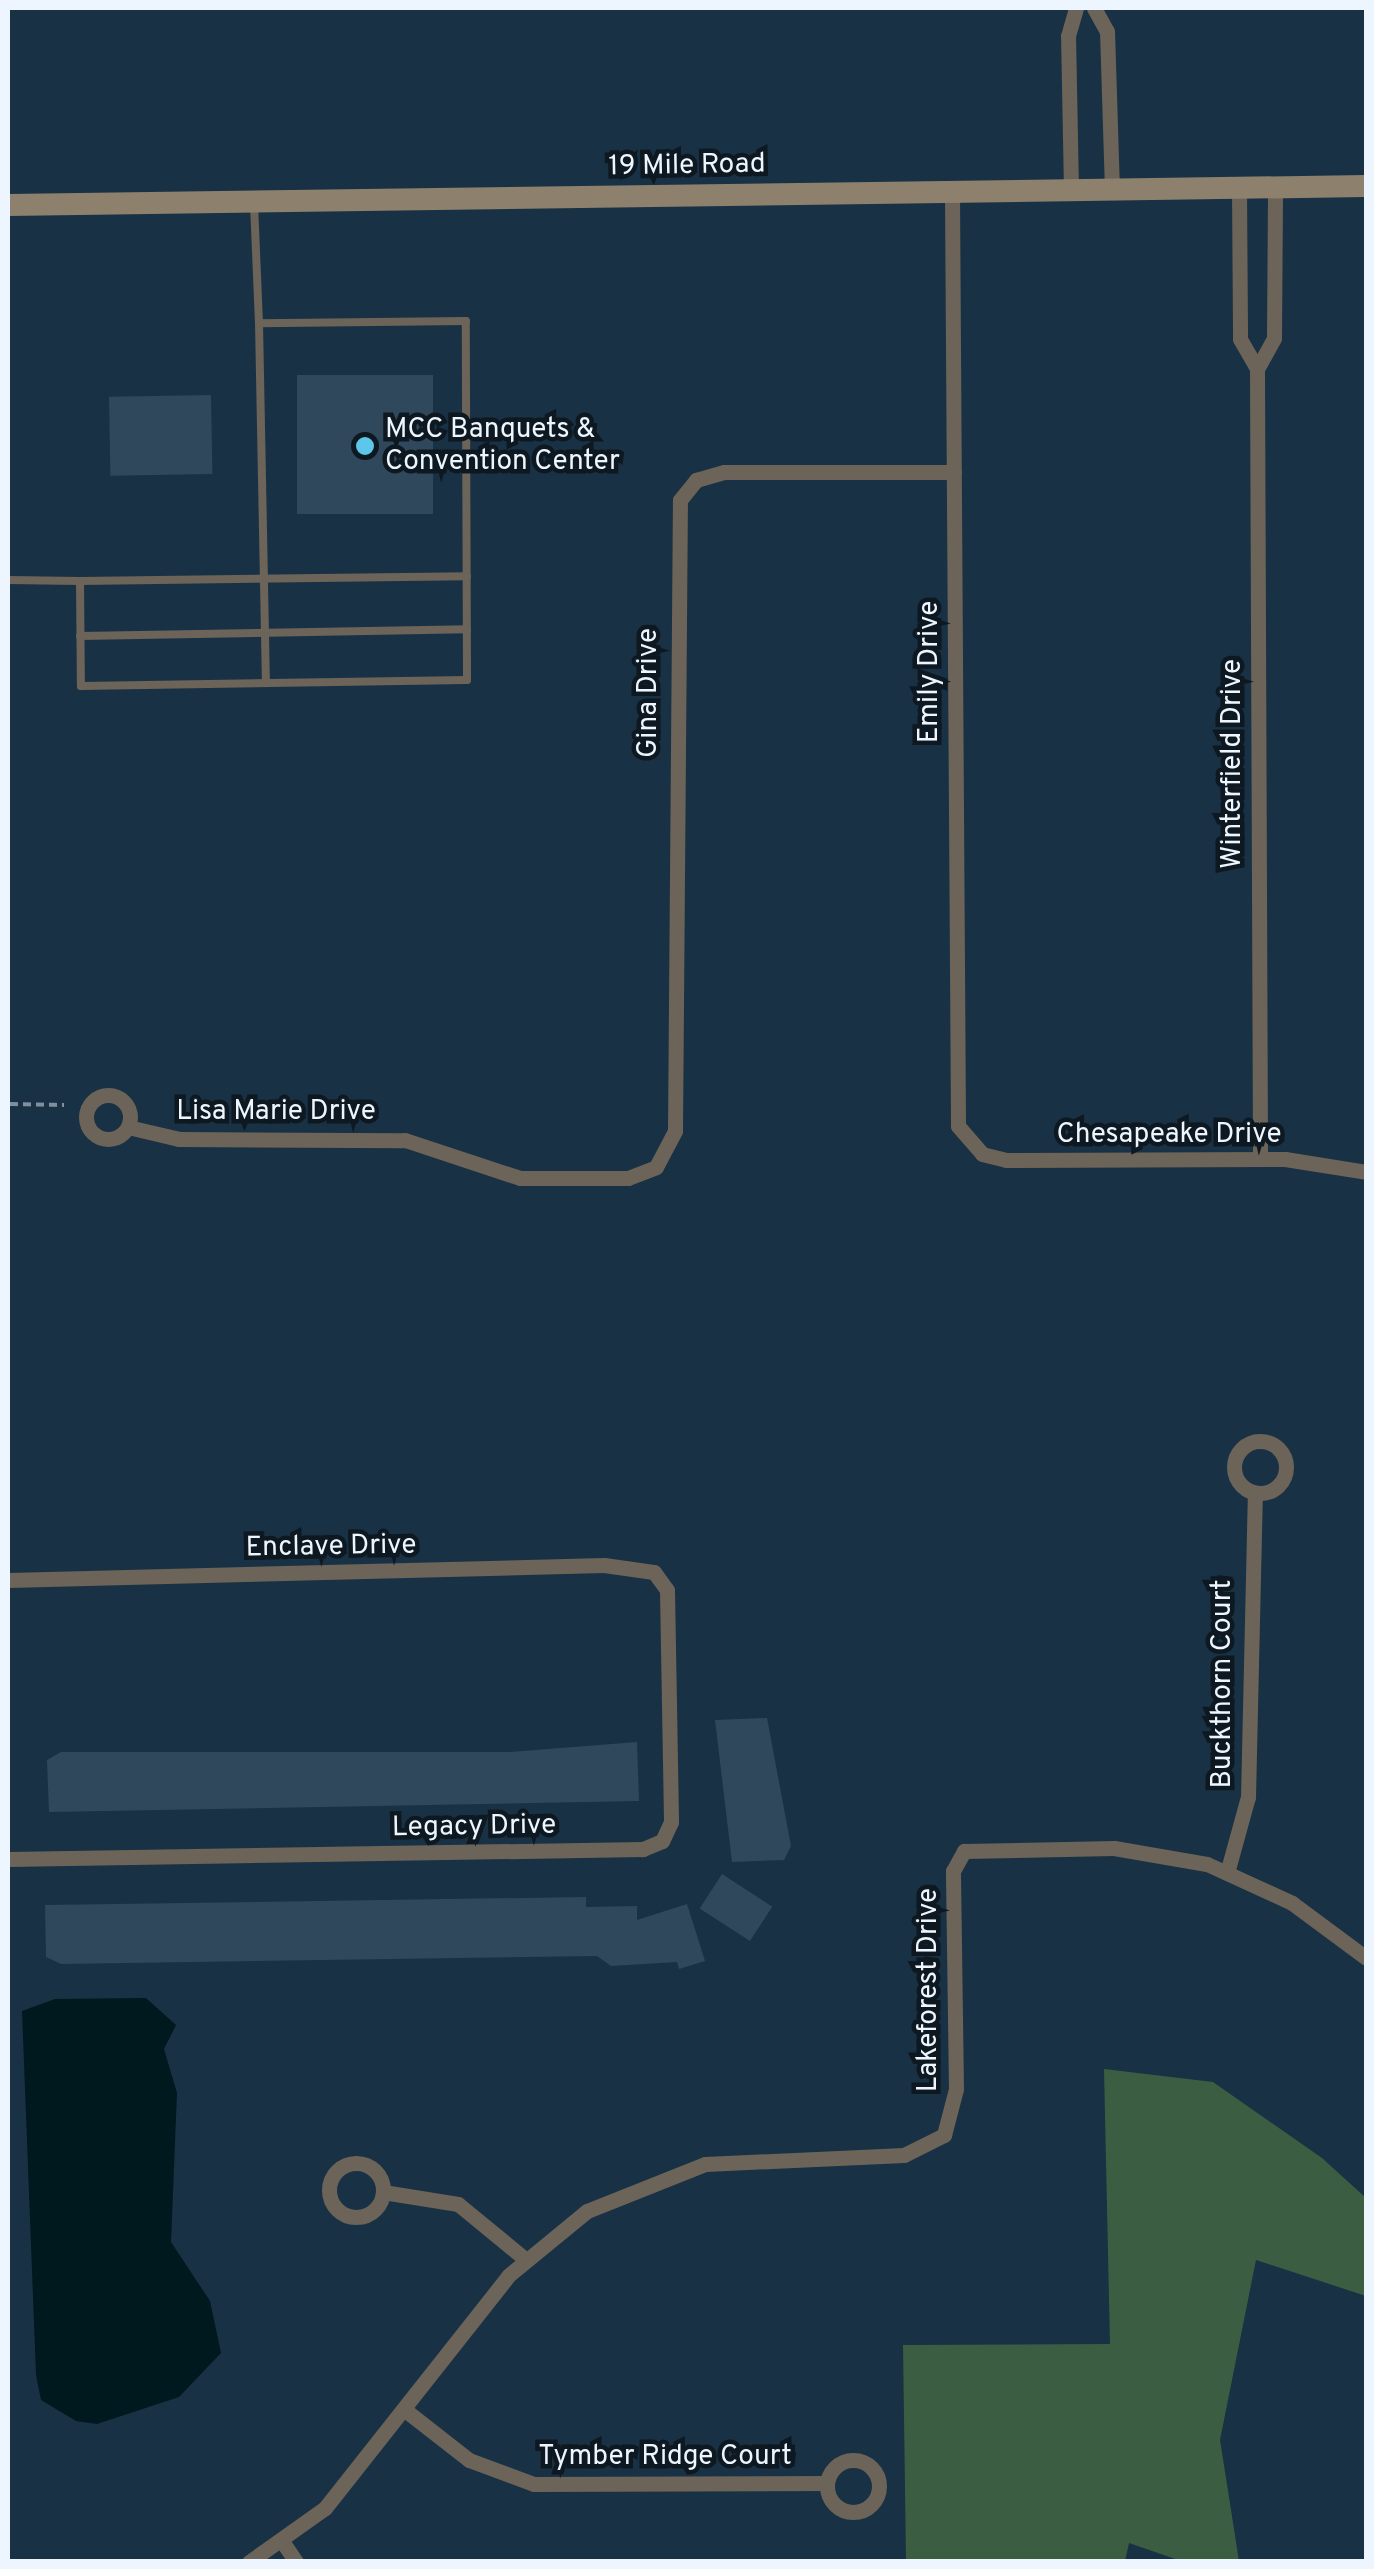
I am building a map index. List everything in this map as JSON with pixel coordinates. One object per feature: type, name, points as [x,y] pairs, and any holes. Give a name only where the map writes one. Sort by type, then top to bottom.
[{"type":"main road","name":"19 Mile Road","points":[[8,205],[1366,186]]},
{"type":"street","points":[[1071,190],[1068,36],[1076,8]]},
{"type":"street","points":[[1094,8],[1107,32],[1112,190]]},
{"type":"street","name":"Winterfield Drive","points":[[1238,188],[1240,339],[1256,370],[1260,1159]]},
{"type":"street","name":"Winterfield Drive","points":[[1256,370],[1274,338],[1275,188]]},
{"type":"street","name":"Emily Drive","points":[[952,192],[956,1113],[973,1147]]},
{"type":"street","name":"Gina Drive","points":[[656,1167],[675,1130],[680,500],[696,480],[724,472],[954,472]]},
{"type":"street","name":"Lisa Marie Drive","points":[[128,1127],[179,1139],[394,1138],[520,1178],[628,1178],[656,1167]]},
{"type":"street","name":"Chesapeake Drive","points":[[973,1147],[1006,1160],[1260,1159],[1366,1172]]},
{"type":"street","name":"Buckthorn Court","points":[[1227,1872],[1247,1814],[1255,1493]]},
{"type":"street","name":"Enclave Drive","points":[[8,1580],[604,1565],[654,1572]]},
{"type":"street","name":"Legacy Drive","points":[[8,1859],[654,1846],[670,1822],[667,1590],[654,1572]]},
{"type":"street","name":"Lakeforest Drive","points":[[249,2562],[282,2541],[346,2486],[524,2259],[600,2203],[688,2168],[904,2155],[934,2144],[955,2108],[957,1859],[976,1848],[1114,1848],[1227,1872]]},
{"type":"street","points":[[1227,1872],[1292,1903],[1366,1958]]},
{"type":"street","points":[[383,2192],[458,2204],[524,2259]]},
{"type":"street","name":"Tymber Ridge Court","points":[[405,2410],[469,2460],[534,2484],[827,2483]]},
{"type":"street","points":[[282,2541],[296,2562]]},
{"type":"lane","points":[[254,202],[266,683]]},
{"type":"lane","points":[[80,581],[81,686],[467,680],[466,321],[260,323]]},
{"type":"lane","points":[[8,580],[466,576]]},
{"type":"lane","points":[[80,636],[467,629]]},
{"type":"path","points":[[10,1104],[64,1104]]},
{"type":"green space","points":[[1104,2069],[1213,2082],[1322,2158],[1366,2198],[1366,2296],[1256,2260],[1220,2440],[1239,2561],[1181,2561],[1129,2543],[1125,2561],[906,2561],[903,2345],[1110,2344]]},
{"type":"shaded area","points":[[146,1998],[176,2025],[164,2049],[177,2093],[171,2242],[210,2301],[221,2353],[179,2397],[97,2424],[76,2421],[41,2400],[36,2375],[22,2011],[55,1999]]},
{"type":"building","name":"MCC Banquets & Convention Center","points":[[297,375],[433,375],[433,514],[297,514]]},
{"type":"building","points":[[211,395],[212,474],[110,476],[109,397]]},
{"type":"building","points":[[767,1718],[791,1846],[784,1860],[732,1862],[715,1720]]},
{"type":"building","points":[[637,1742],[639,1801],[49,1812],[47,1760],[61,1752],[510,1752]]},
{"type":"building","points":[[722,1874],[772,1907],[750,1941],[700,1908]]},
{"type":"building","points":[[586,1897],[586,1907],[637,1906],[637,1920],[687,1904],[705,1961],[679,1969],[677,1962],[611,1966],[597,1956],[61,1964],[46,1957],[45,1905]]},
{"type":"place","name":"MCC Banquets & Convention Center","points":[[365,446]]}]
